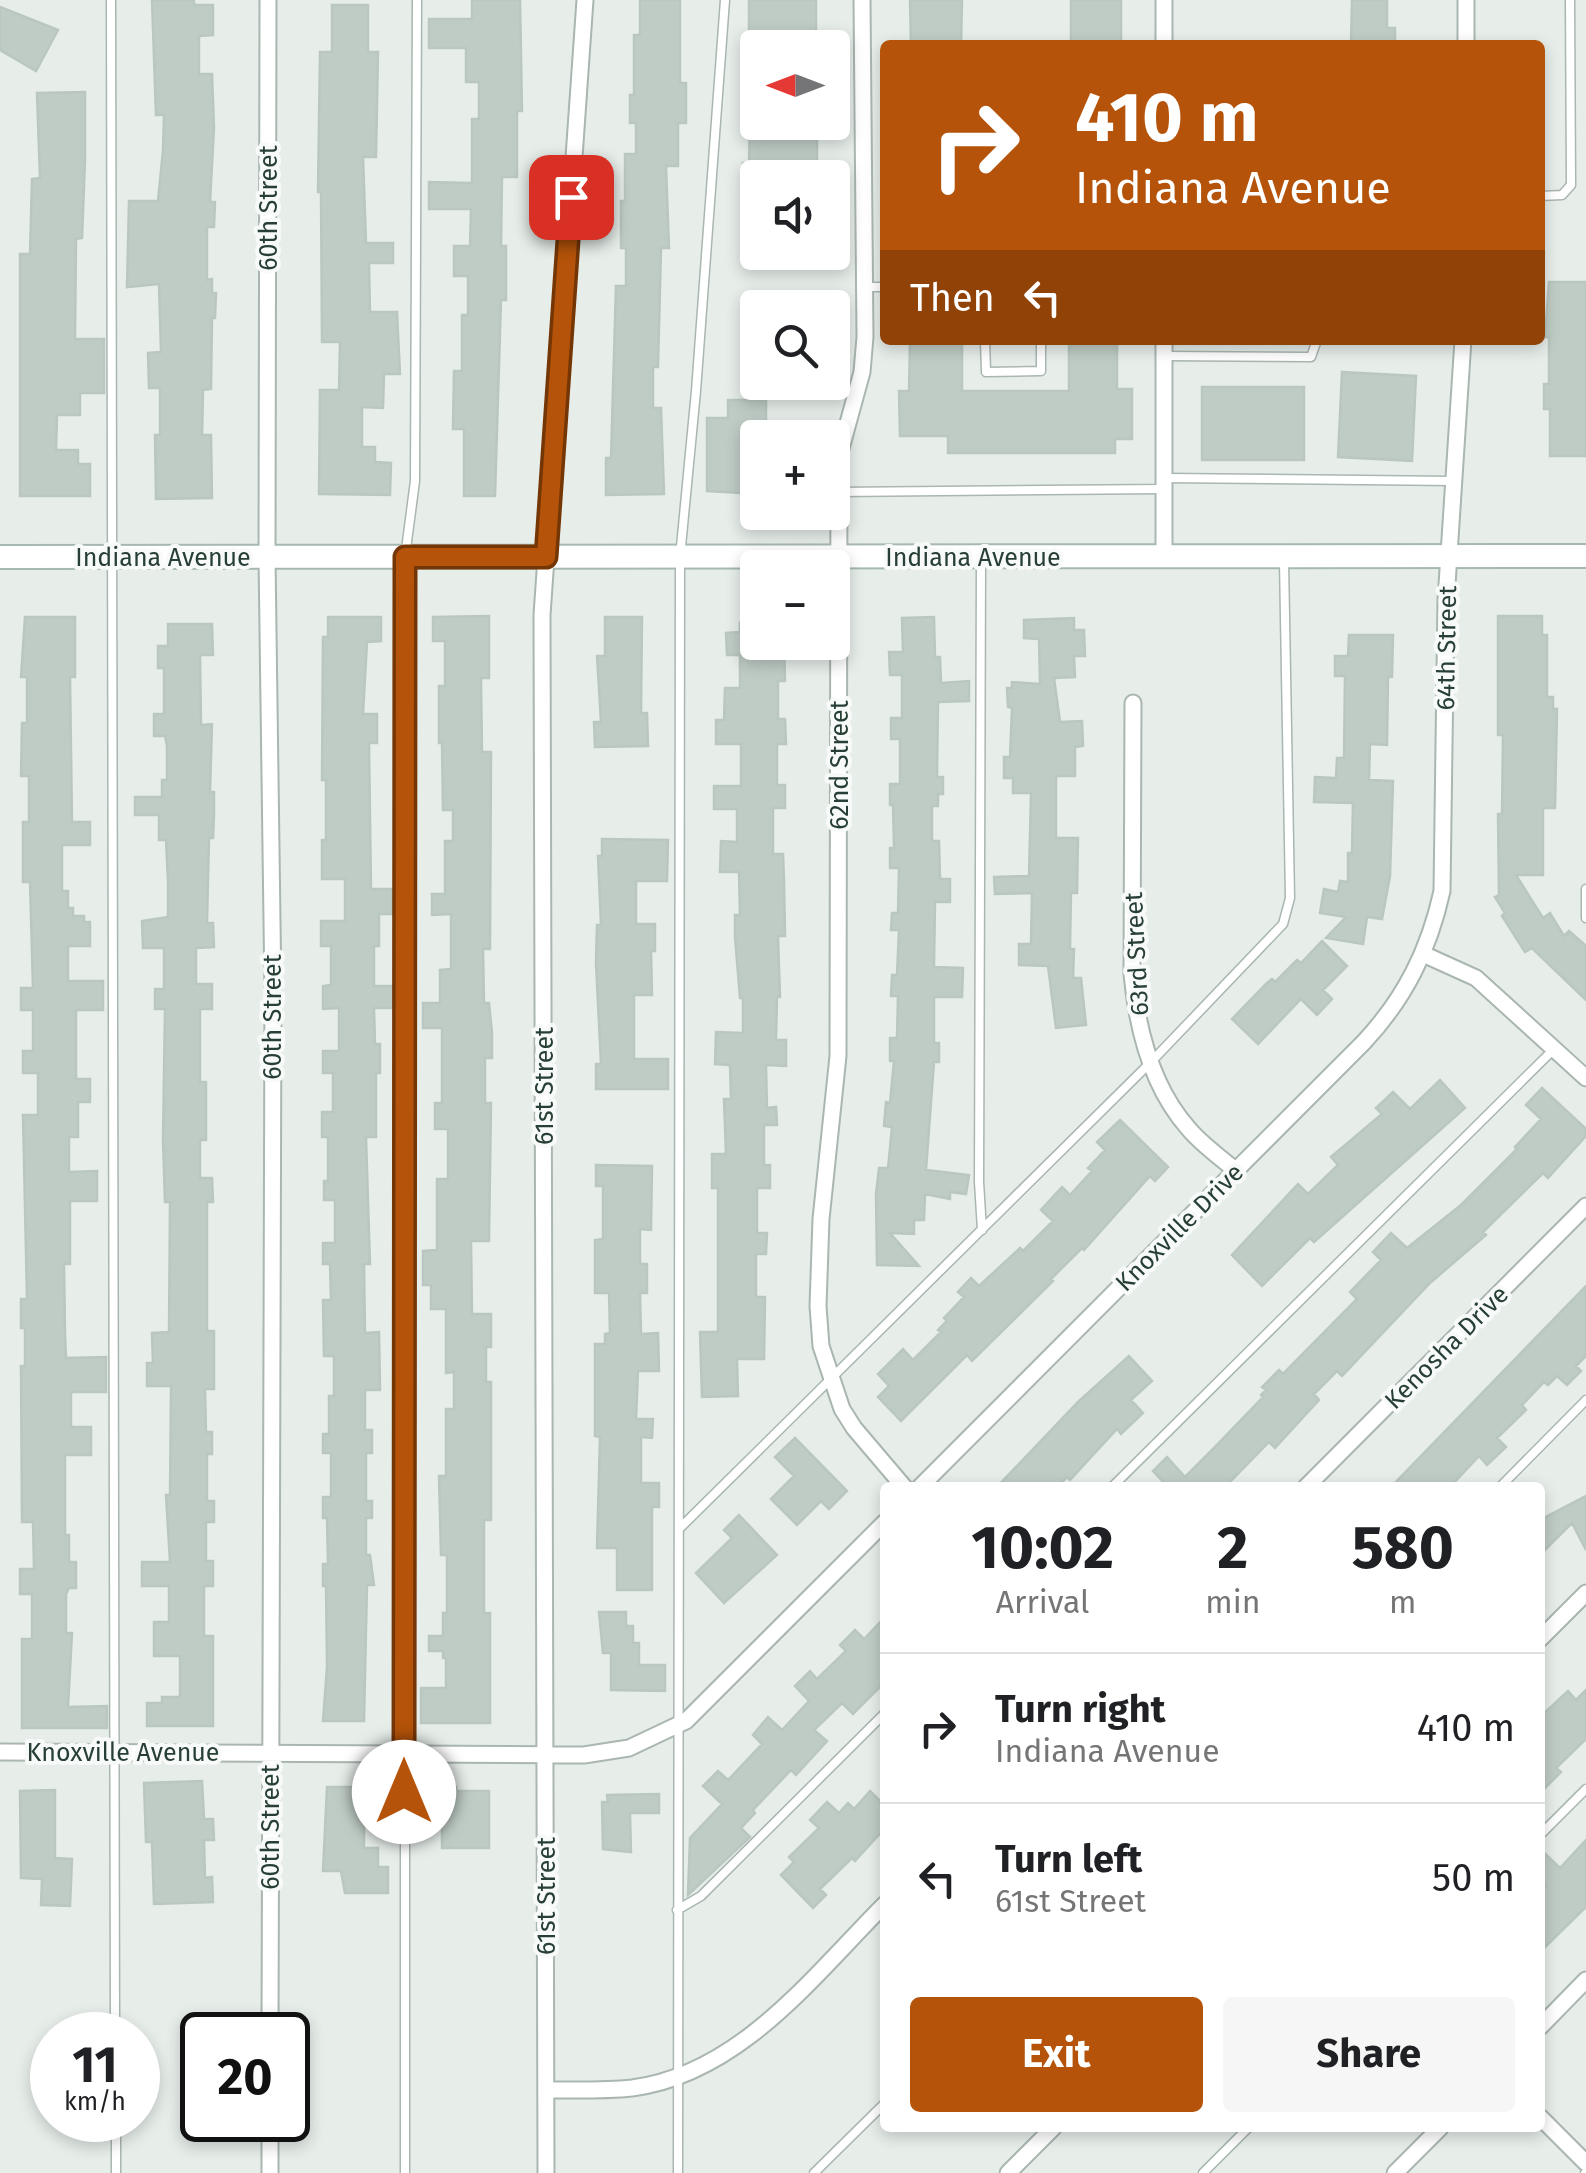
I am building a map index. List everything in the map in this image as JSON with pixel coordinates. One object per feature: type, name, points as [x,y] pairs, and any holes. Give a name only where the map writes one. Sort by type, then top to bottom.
[{"type":"main road","name":"Indiana Avenue","points":[[850,556],[1586,556]]},
{"type":"main road","name":"Indiana Avenue","points":[[0,558],[740,557]]},
{"type":"street","name":"60th Street","points":[[268,0],[267,557],[273,994],[270,2012]]},
{"type":"street","name":"61st Street","points":[[546,2173],[542,615],[585,0]]},
{"type":"street","name":"62nd Street","points":[[848,420],[862,372],[865,287],[862,0]]},
{"type":"street","points":[[1164,0],[1164,40]]},
{"type":"street","points":[[1466,0],[1466,40]]},
{"type":"street","name":"64th Street","points":[[1423,954],[1442,891],[1448,556],[1463,345]]},
{"type":"street","points":[[1164,348],[1164,556]]},
{"type":"street","name":"62nd Street","points":[[838,660],[838,1056],[821,1219],[821,1346],[842,1409],[900,1482]]},
{"type":"street","name":"63rd Street","points":[[1133,704],[1135,1013],[1163,1091],[1187,1128],[1235,1170]]},
{"type":"street","points":[[1423,954],[1476,978],[1586,1078]]},
{"type":"street","name":"Knoxville Drive","points":[[925,1482],[1389,1016],[1423,954]]},
{"type":"street","name":"Kenosha Drive","points":[[1311,1482],[1586,1206]]},
{"type":"street","points":[[546,1755],[584,1755],[629,1748],[678,1726],[880,1527]]},
{"type":"street","points":[[1545,1633],[1586,1592]]},
{"type":"street","name":"Knoxville Avenue","points":[[0,1752],[546,1755]]},
{"type":"street","points":[[546,2090],[635,2088],[677,2076],[744,2042],[880,1909]]},
{"type":"street","points":[[1545,2022],[1586,1980]]},
{"type":"street","points":[[1545,2121],[1586,2162]]},
{"type":"street","points":[[1008,2173],[1050,2132]]},
{"type":"street","points":[[1394,2173],[1436,2132]]},
{"type":"street","points":[[270,2142],[270,2173]]},
{"type":"lane","points":[[112,0],[116,2012]]},
{"type":"lane","points":[[405,2173],[405,557],[415,481],[417,0]]},
{"type":"lane","points":[[678,2173],[680,557],[725,0]]},
{"type":"lane","points":[[1545,196],[1562,195],[1571,185],[1570,0]]},
{"type":"lane","points":[[865,287],[880,287]]},
{"type":"lane","points":[[986,345],[986,372],[1041,371],[1041,345]]},
{"type":"lane","points":[[1164,348],[1310,357],[1315,345]]},
{"type":"lane","points":[[850,492],[1452,480]]},
{"type":"lane","points":[[980,556],[982,1230]]},
{"type":"lane","points":[[679,1529],[1151,1062],[1283,924],[1290,898],[1284,556]]},
{"type":"lane","points":[[1586,889],[1586,918]]},
{"type":"lane","points":[[1117,1482],[1553,1050]]},
{"type":"lane","points":[[1505,1482],[1586,1400]]},
{"type":"lane","points":[[677,1910],[701,1896],[880,1717]]},
{"type":"lane","points":[[1545,1830],[1586,1789]]},
{"type":"lane","points":[[814,2173],[880,2108]]},
{"type":"lane","points":[[1202,2173],[1244,2132]]},
{"type":"lane","points":[[116,2142],[116,2173]]},
{"type":"building","points":[[152,0],[194,0],[194,5],[213,5],[213,35],[199,36],[199,74],[212,74],[214,128],[210,202],[215,202],[214,227],[207,227],[207,280],[212,279],[212,293],[216,293],[211,389],[203,390],[202,435],[211,435],[212,498],[156,499],[155,435],[160,435],[160,388],[149,388],[148,353],[161,352],[159,284],[127,287],[129,201],[158,201],[163,150],[164,115],[156,115]]},
{"type":"building","points":[[472,0],[520,0],[522,111],[517,111],[517,177],[502,177],[501,246],[506,246],[506,300],[501,300],[495,496],[464,496],[464,429],[453,429],[454,371],[462,371],[462,315],[468,315],[468,276],[454,276],[454,246],[470,246],[471,209],[429,209],[429,182],[472,183],[472,119],[479,119],[479,82],[466,82],[466,48],[429,48],[429,19],[472,19]]},
{"type":"building","points":[[640,0],[680,0],[680,83],[686,83],[686,123],[678,123],[678,166],[666,166],[669,248],[661,248],[658,367],[653,367],[653,408],[661,408],[664,494],[606,495],[606,458],[611,458],[616,286],[626,286],[626,248],[621,248],[625,154],[636,154],[636,123],[630,123],[630,95],[634,95],[634,35],[640,35]]},
{"type":"building","points":[[749,0],[816,0],[816,30],[749,30]]},
{"type":"building","points":[[910,0],[962,0],[961,40],[911,40]]},
{"type":"building","points":[[1071,0],[1121,0],[1121,40],[1071,40]]},
{"type":"building","points":[[1352,0],[1387,0],[1387,28],[1395,28],[1395,40],[1351,40]]},
{"type":"building","points":[[332,5],[368,5],[368,52],[378,52],[376,157],[363,157],[366,243],[393,243],[393,263],[369,263],[370,312],[397,312],[400,374],[384,374],[383,408],[362,407],[362,447],[375,447],[375,462],[391,463],[390,495],[319,494],[320,390],[339,390],[340,342],[322,342],[318,192],[320,52],[332,52]]},
{"type":"building","points":[[0,7],[58,30],[36,71],[0,50]]},
{"type":"building","points":[[85,92],[82,238],[76,239],[75,339],[104,339],[104,393],[80,393],[80,415],[57,415],[56,450],[78,450],[78,464],[90,464],[90,496],[20,496],[20,254],[30,254],[32,179],[40,178],[37,93]]},
{"type":"building","points":[[750,140],[817,140],[817,160],[749,160]]},
{"type":"building","points":[[1549,282],[1586,282],[1586,456],[1550,456],[1550,409],[1544,409],[1544,384],[1549,384],[1549,337],[1545,337]]},
{"type":"building","points":[[910,345],[962,345],[962,391],[1069,391],[1069,345],[1117,345],[1117,389],[1132,389],[1132,439],[1115,439],[1115,453],[948,453],[948,436],[900,436],[899,391],[909,391]]},
{"type":"building","points":[[1342,372],[1416,376],[1412,461],[1338,457]]},
{"type":"building","points":[[1202,387],[1304,387],[1304,460],[1202,460]]},
{"type":"building","points":[[728,400],[766,400],[766,420],[740,420],[740,493],[707,491],[707,418],[728,418]]},
{"type":"building","points":[[489,616],[489,678],[481,678],[482,752],[491,752],[490,949],[483,949],[484,1003],[489,1003],[492,1033],[492,1058],[485,1058],[485,1103],[491,1103],[489,1241],[471,1241],[472,1314],[491,1314],[486,1382],[491,1382],[491,1520],[484,1520],[484,1613],[490,1613],[490,1723],[421,1723],[421,1688],[446,1688],[446,1658],[443,1651],[429,1651],[429,1636],[443,1636],[443,1613],[447,1613],[447,1555],[441,1555],[439,1476],[446,1476],[446,1409],[454,1409],[454,1372],[446,1373],[446,1309],[431,1309],[431,1285],[423,1285],[423,1251],[437,1250],[437,1179],[448,1179],[448,1129],[435,1129],[435,1103],[442,1103],[442,1028],[423,1028],[423,1003],[440,1003],[440,970],[451,969],[451,914],[432,915],[432,894],[445,894],[445,841],[453,841],[453,810],[443,810],[439,743],[439,686],[445,686],[445,641],[433,641],[433,617]]},
{"type":"building","points":[[1498,616],[1542,616],[1542,635],[1547,635],[1547,697],[1553,697],[1553,709],[1557,709],[1555,808],[1543,808],[1543,875],[1516,875],[1543,918],[1550,913],[1564,936],[1569,931],[1586,946],[1586,1000],[1532,948],[1525,952],[1495,897],[1499,895],[1498,814],[1502,814],[1503,735],[1498,735]]},
{"type":"building","points":[[25,617],[75,617],[75,677],[70,677],[72,822],[90,822],[90,845],[62,845],[62,891],[68,891],[68,908],[73,908],[73,916],[84,916],[84,922],[90,922],[90,946],[68,946],[68,981],[103,981],[103,1010],[76,1010],[76,1079],[90,1079],[90,1102],[78,1102],[78,1137],[69,1137],[69,1172],[97,1171],[97,1201],[70,1201],[70,1264],[64,1264],[66,1358],[106,1357],[106,1392],[71,1392],[71,1427],[91,1427],[91,1455],[65,1455],[65,1535],[69,1535],[69,1562],[76,1562],[76,1588],[69,1588],[66,1594],[66,1633],[72,1633],[68,1707],[107,1706],[107,1728],[22,1728],[22,1639],[32,1639],[32,1594],[20,1594],[20,1569],[34,1569],[33,1522],[22,1522],[21,1366],[25,1366],[25,1328],[21,1328],[21,1299],[27,1299],[23,1115],[38,1115],[38,1073],[23,1073],[23,1051],[33,1051],[33,1010],[21,1010],[21,988],[33,988],[30,882],[23,882],[23,822],[29,822],[29,776],[21,776],[22,723],[27,723],[27,677],[21,677]]},
{"type":"building","points":[[328,617],[381,617],[381,641],[367,642],[363,714],[377,714],[377,743],[369,743],[371,889],[392,889],[392,914],[379,914],[374,986],[393,986],[393,1008],[374,1008],[380,1073],[376,1073],[376,1137],[366,1137],[370,1264],[364,1264],[365,1333],[379,1332],[380,1390],[365,1390],[365,1430],[372,1430],[372,1453],[366,1453],[366,1501],[372,1501],[372,1518],[366,1518],[366,1555],[370,1555],[374,1585],[367,1585],[364,1721],[323,1721],[327,1667],[323,1564],[328,1564],[323,1497],[331,1497],[331,1453],[323,1453],[323,1434],[329,1434],[334,1356],[324,1356],[323,1300],[331,1300],[330,1264],[323,1264],[323,1243],[335,1243],[335,1200],[324,1200],[328,1137],[322,1137],[322,1112],[333,1112],[333,1073],[323,1073],[323,1051],[339,1051],[339,1008],[323,1009],[323,986],[331,985],[331,946],[321,946],[321,921],[345,921],[345,879],[322,879],[322,840],[326,840],[326,780],[322,780],[323,637],[328,637]]},
{"type":"building","points":[[605,617],[642,617],[641,713],[647,713],[648,746],[595,747],[594,722],[601,722],[597,656],[605,656]]},
{"type":"building","points":[[934,617],[935,657],[940,657],[941,683],[969,681],[969,701],[938,702],[937,777],[943,777],[943,794],[938,794],[938,806],[932,806],[932,841],[939,841],[940,879],[950,879],[950,902],[935,902],[934,967],[963,968],[962,997],[934,997],[934,1043],[939,1043],[939,1062],[934,1062],[926,1170],[969,1175],[966,1194],[950,1192],[950,1199],[925,1194],[924,1220],[914,1220],[914,1234],[890,1233],[919,1266],[877,1265],[876,1194],[879,1168],[888,1168],[892,1127],[884,1126],[894,1061],[890,1061],[890,1038],[897,1038],[898,996],[891,996],[892,975],[897,975],[899,930],[891,930],[892,913],[898,913],[899,868],[890,868],[890,848],[894,848],[890,784],[900,784],[900,739],[891,739],[891,718],[902,718],[902,675],[890,675],[889,652],[903,652],[902,618]]},
{"type":"building","points":[[1074,618],[1074,630],[1084,630],[1085,656],[1074,656],[1075,677],[1054,678],[1060,722],[1082,721],[1083,746],[1075,747],[1075,776],[1056,776],[1056,838],[1078,838],[1077,893],[1071,893],[1070,949],[1074,949],[1073,978],[1081,978],[1086,1025],[1056,1028],[1048,966],[1019,965],[1019,944],[1031,944],[1032,893],[995,894],[994,877],[1029,876],[1031,793],[1013,793],[1013,778],[1004,778],[1004,757],[1010,757],[1012,708],[1008,707],[1007,688],[1012,688],[1012,682],[1040,684],[1039,639],[1024,638],[1024,620]]},
{"type":"building","points":[[168,624],[212,624],[213,655],[200,655],[201,725],[212,724],[210,792],[214,792],[214,815],[213,838],[209,838],[207,923],[213,923],[214,947],[196,948],[196,984],[212,984],[212,1009],[200,1009],[200,1082],[206,1082],[206,1140],[200,1140],[200,1178],[212,1178],[213,1202],[207,1202],[207,1331],[214,1331],[214,1389],[205,1389],[206,1432],[212,1432],[212,1454],[207,1454],[207,1501],[214,1501],[214,1522],[206,1522],[206,1561],[213,1561],[213,1586],[204,1586],[204,1636],[213,1636],[213,1726],[147,1726],[147,1703],[162,1703],[162,1697],[180,1697],[180,1656],[154,1656],[154,1622],[169,1622],[169,1586],[142,1586],[142,1562],[170,1562],[166,1495],[170,1495],[171,1386],[147,1386],[147,1363],[153,1363],[152,1333],[169,1332],[170,1202],[165,1202],[163,1140],[165,1009],[155,1009],[155,989],[164,989],[164,948],[143,948],[142,921],[168,917],[168,881],[166,840],[159,840],[159,815],[135,815],[135,797],[162,797],[162,780],[167,780],[167,746],[165,736],[154,736],[154,714],[164,714],[164,668],[158,668],[158,646],[168,646]]},
{"type":"building","points":[[740,632],[740,655],[727,655],[726,633]]},
{"type":"building","points":[[1349,635],[1393,635],[1387,745],[1370,744],[1369,780],[1393,781],[1390,876],[1382,919],[1367,917],[1363,944],[1326,938],[1346,917],[1320,913],[1324,889],[1338,892],[1340,881],[1348,882],[1353,803],[1314,802],[1315,777],[1336,778],[1337,758],[1344,758],[1345,676],[1335,676],[1335,656],[1348,656]]},
{"type":"building","points":[[740,660],[784,660],[785,681],[778,681],[778,719],[785,719],[786,744],[777,744],[777,785],[785,785],[785,808],[773,808],[773,854],[783,854],[785,936],[778,936],[780,997],[776,1040],[786,1040],[786,1066],[766,1065],[767,1108],[776,1107],[777,1125],[764,1125],[764,1165],[770,1165],[770,1188],[757,1188],[757,1233],[767,1233],[766,1254],[756,1254],[756,1297],[765,1297],[764,1359],[737,1359],[738,1396],[702,1397],[700,1332],[718,1332],[718,1188],[712,1188],[712,1154],[726,1154],[724,1099],[731,1099],[730,1065],[715,1064],[716,1032],[743,1033],[735,937],[735,915],[740,915],[739,872],[720,872],[721,841],[737,842],[737,809],[714,809],[714,786],[741,786],[741,744],[716,744],[716,720],[724,720],[725,688],[740,688]]},
{"type":"building","points":[[602,839],[668,840],[667,881],[636,881],[636,924],[655,924],[655,951],[651,951],[652,995],[634,995],[634,1059],[668,1059],[668,1089],[596,1089],[596,1064],[601,1064],[596,963],[597,925],[601,925],[598,856],[602,856]]},
{"type":"building","points":[[1322,941],[1347,966],[1323,990],[1332,999],[1317,1015],[1301,999],[1258,1044],[1232,1019],[1266,984],[1272,979],[1275,982],[1297,960],[1301,963]]},
{"type":"building","points":[[1440,1080],[1465,1108],[1314,1242],[1310,1238],[1262,1286],[1232,1255],[1298,1184],[1308,1194],[1338,1165],[1331,1157],[1382,1114],[1376,1108],[1393,1092],[1410,1109]]},
{"type":"building","points":[[1542,1088],[1586,1129],[1586,1136],[1548,1178],[1543,1173],[1483,1232],[1486,1235],[1430,1283],[1342,1376],[1337,1371],[1314,1394],[1319,1400],[1275,1448],[1269,1442],[1230,1482],[1163,1482],[1153,1471],[1167,1457],[1185,1477],[1263,1397],[1266,1390],[1262,1387],[1279,1370],[1283,1374],[1357,1299],[1350,1292],[1381,1260],[1373,1252],[1391,1233],[1407,1248],[1461,1205],[1517,1149],[1541,1119],[1526,1105]]},
{"type":"building","points":[[1120,1120],[1168,1167],[1155,1181],[1150,1176],[1084,1250],[972,1361],[967,1355],[901,1421],[878,1397],[889,1386],[878,1374],[903,1349],[913,1360],[941,1332],[938,1330],[947,1321],[944,1318],[964,1297],[958,1292],[971,1278],[979,1286],[1053,1221],[1041,1210],[1062,1187],[1070,1195],[1092,1171],[1088,1168],[1105,1150],[1097,1142]]},
{"type":"building","points":[[596,1165],[652,1166],[651,1230],[640,1229],[640,1264],[647,1264],[647,1293],[640,1293],[641,1334],[658,1333],[659,1371],[638,1371],[636,1419],[653,1419],[652,1438],[641,1437],[641,1483],[659,1483],[659,1507],[652,1507],[652,1590],[617,1590],[617,1548],[597,1548],[600,1437],[595,1436],[595,1344],[605,1344],[605,1334],[610,1333],[609,1293],[595,1293],[595,1240],[603,1239],[603,1186],[596,1186]]},
{"type":"building","points":[[1586,1286],[1586,1356],[1576,1366],[1581,1371],[1567,1385],[1557,1376],[1548,1385],[1544,1382],[1522,1405],[1526,1410],[1497,1438],[1506,1447],[1487,1465],[1479,1456],[1455,1482],[1396,1482]]},
{"type":"building","points":[[1129,1356],[1152,1381],[1131,1400],[1143,1413],[1121,1434],[1117,1429],[1070,1480],[1067,1477],[1062,1482],[1002,1482],[1078,1402]]},
{"type":"building","points":[[795,1438],[847,1491],[829,1509],[821,1501],[797,1525],[771,1499],[794,1476],[775,1457]]},
{"type":"building","points":[[1586,1496],[1586,1550],[1572,1523],[1545,1550],[1545,1517]]},
{"type":"building","points":[[739,1515],[777,1555],[724,1603],[696,1573],[732,1538],[724,1530]]},
{"type":"building","points":[[599,1612],[626,1612],[626,1626],[633,1626],[633,1643],[639,1643],[639,1665],[665,1665],[665,1691],[611,1690],[611,1653],[603,1653]]},
{"type":"building","points":[[880,1622],[880,1687],[853,1714],[842,1703],[814,1730],[827,1741],[796,1775],[791,1770],[753,1810],[755,1813],[741,1828],[750,1837],[688,1895],[690,1838],[722,1804],[703,1786],[718,1771],[728,1780],[762,1744],[753,1735],[768,1717],[782,1730],[809,1701],[795,1686],[810,1671],[817,1679],[846,1651],[840,1645],[855,1630],[864,1639]]},
{"type":"building","points":[[1586,1690],[1586,1739],[1556,1768],[1561,1772],[1545,1788],[1545,1712],[1568,1691],[1576,1700]]},
{"type":"building","points":[[202,1781],[204,1819],[213,1819],[214,1840],[204,1840],[205,1878],[212,1877],[213,1902],[154,1904],[152,1842],[146,1842],[144,1783]]},
{"type":"building","points":[[327,1787],[377,1787],[377,1806],[364,1806],[364,1848],[378,1848],[378,1867],[388,1867],[388,1893],[345,1893],[341,1871],[323,1871]]},
{"type":"building","points":[[432,1787],[489,1791],[489,1848],[442,1848],[442,1813],[432,1813]]},
{"type":"building","points":[[55,1790],[55,1858],[72,1859],[70,1906],[41,1905],[42,1879],[21,1878],[20,1791]]},
{"type":"building","points":[[870,1791],[880,1801],[880,1834],[855,1861],[852,1858],[820,1889],[826,1895],[813,1908],[781,1875],[794,1862],[789,1857],[819,1828],[810,1820],[827,1802],[839,1813],[848,1803],[854,1809]]},
{"type":"building","points":[[659,1794],[659,1813],[630,1813],[631,1852],[603,1849],[602,1802],[608,1802],[607,1795]]},
{"type":"building","points":[[1586,1840],[1586,1907],[1545,1947],[1545,1854],[1560,1868]]},
{"type":"route","points":[[404,1792],[405,557],[546,557],[571,197]]}]
